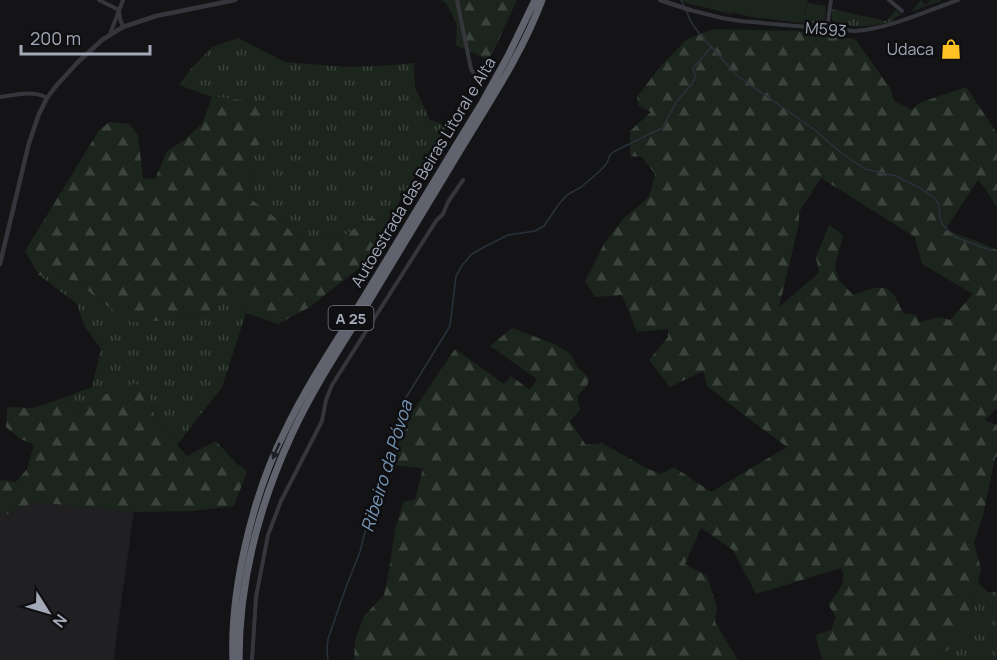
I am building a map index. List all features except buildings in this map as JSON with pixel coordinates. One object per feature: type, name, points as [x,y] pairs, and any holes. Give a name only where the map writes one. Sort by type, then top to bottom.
[{"type":"highway","name":"Autoestrada das Beiras Litoral e Alta","points":[[233,660],[235,610],[248,536],[267,471],[285,430],[482,103],[535,0]]},
{"type":"highway","name":"Autoestrada das Beiras Litoral e Alta","points":[[239,660],[247,569],[254,536],[291,435],[320,380],[488,106],[530,29],[542,0]]},
{"type":"street","points":[[99,0],[119,10]]},
{"type":"street","points":[[110,34],[123,0]]},
{"type":"street","points":[[0,264],[29,143],[39,114],[56,86],[94,46],[123,27],[156,16],[235,0]]},
{"type":"street","points":[[457,0],[471,69],[481,85]]},
{"type":"street","points":[[660,0],[690,10]]},
{"type":"street","points":[[827,29],[831,0]]},
{"type":"street","points":[[889,0],[902,11]]},
{"type":"street","name":"M593","points":[[690,10],[740,21],[855,31],[887,26],[958,0]]},
{"type":"street","points":[[119,10],[123,27]]},
{"type":"street","points":[[0,97],[33,93],[47,98]]},
{"type":"street","points":[[252,660],[256,597],[267,535],[280,501],[322,421],[332,385],[463,180]]},
{"type":"shaded area","points":[[35,502],[134,512],[114,660],[0,660],[0,513],[9,514]]},
{"type":"green space","points":[[441,0],[517,0],[488,60],[456,45],[457,24],[446,3]]},
{"type":"green space","points":[[680,0],[808,0],[802,23],[751,17],[732,12],[731,14]]},
{"type":"green space","points":[[921,0],[926,5],[931,0],[941,0],[939,3],[911,12]]},
{"type":"green space","points":[[808,3],[826,6],[825,20],[822,24],[802,23]]},
{"type":"green space","points":[[832,9],[886,21],[896,10],[901,15],[906,13],[894,18],[893,21],[871,25],[836,25],[832,20]]},
{"type":"green space","points":[[714,29],[797,31],[855,39],[890,88],[894,101],[912,110],[919,103],[966,87],[997,133],[997,208],[978,180],[945,230],[997,250],[997,408],[985,420],[997,425],[997,456],[983,516],[974,542],[981,569],[973,608],[964,629],[952,647],[934,660],[823,660],[816,635],[831,630],[836,617],[828,604],[842,583],[841,568],[756,594],[733,550],[701,528],[685,564],[707,576],[717,608],[715,622],[738,660],[354,660],[355,641],[363,617],[384,595],[395,529],[404,501],[415,500],[423,468],[389,465],[413,411],[455,349],[504,384],[511,376],[530,390],[537,379],[490,346],[512,328],[554,344],[571,354],[577,367],[589,378],[587,386],[577,396],[580,410],[570,421],[586,445],[602,443],[661,474],[674,467],[711,492],[787,447],[707,386],[703,371],[670,387],[649,360],[668,337],[668,329],[637,332],[622,295],[595,297],[585,281],[605,242],[623,219],[649,197],[655,174],[642,157],[630,156],[630,131],[651,112],[639,106],[637,97],[659,68],[687,39]],"holes":[[[821,178],[915,237],[922,264],[973,294],[950,320],[939,317],[920,322],[916,315],[903,313],[895,296],[886,288],[873,288],[853,295],[839,280],[835,267],[843,235],[829,225],[816,257],[819,273],[779,307],[799,223],[799,212]]]},
{"type":"green space","points":[[238,38],[285,62],[346,67],[414,63],[415,87],[430,120],[448,126],[430,151],[389,219],[369,218],[338,240],[298,239],[286,226],[252,200],[248,165],[253,147],[227,98],[212,97],[179,85],[212,47]]},
{"type":"green space","points":[[212,97],[258,103],[266,117],[266,142],[253,147],[248,166],[252,200],[286,226],[298,239],[338,240],[369,218],[389,219],[365,264],[310,307],[278,324],[246,313],[237,293],[209,312],[177,320],[132,322],[75,281],[39,275],[25,251],[98,132],[109,122],[130,124],[138,136],[143,178],[155,179],[167,151],[183,141],[202,124]]},
{"type":"green space","points":[[39,275],[75,281],[109,307],[177,320],[209,312],[237,292],[246,313],[222,387],[177,445],[155,417],[148,394],[112,391],[77,409],[55,401],[92,387],[101,349],[84,325],[77,304]]},
{"type":"green space","points":[[135,383],[148,394],[155,417],[187,456],[216,441],[236,463],[247,471],[234,506],[194,511],[134,512],[35,502],[9,514],[0,513],[0,480],[16,482],[27,469],[34,445],[19,438],[6,427],[7,407],[33,408],[55,401],[77,409],[112,391]]},
{"type":"green space","points":[[978,583],[988,592],[997,592],[997,660],[935,660],[952,647],[973,608]]},
{"type":"waterway","points":[[681,0],[684,6]]},
{"type":"waterway","points":[[686,10],[699,33],[736,75],[815,130],[840,152],[865,169],[896,176],[920,188],[936,199],[942,224],[955,237],[992,251]]},
{"type":"waterway","name":"Ribeiro da Póvoa","points":[[328,660],[328,639],[360,552],[377,484],[393,454],[402,404],[450,326],[456,276],[463,264],[472,254],[508,235],[535,231],[544,226],[567,195],[600,171],[610,155],[662,128],[677,101],[696,76],[693,69],[711,47]]},
{"type":"place","name":"Udaca","points":[[951,49]]}]
